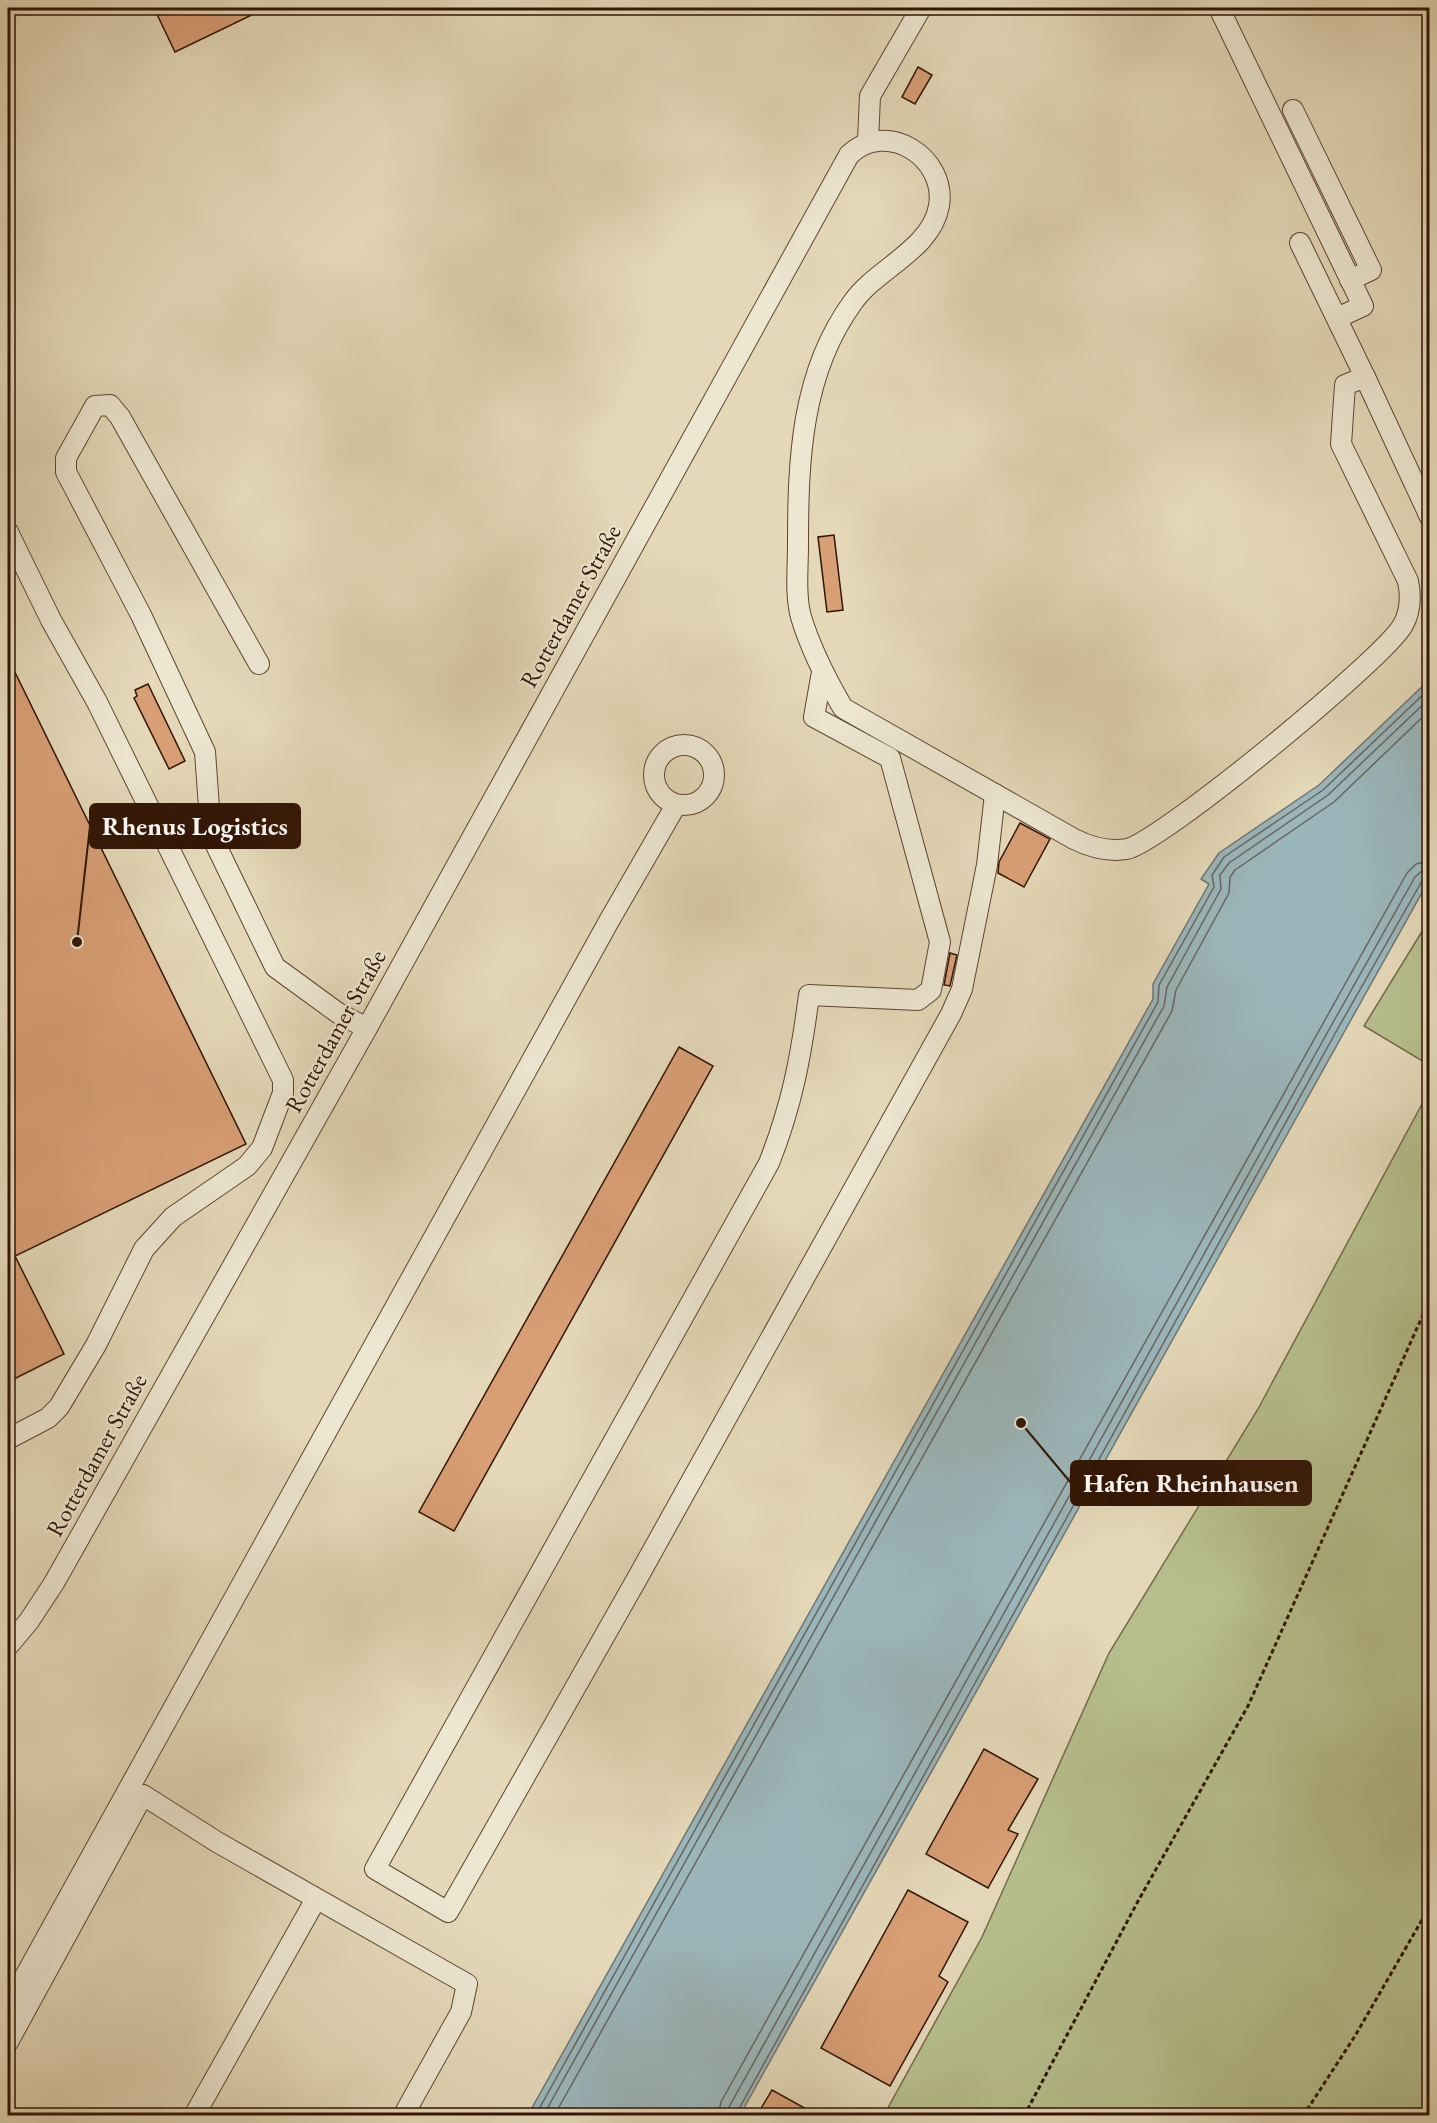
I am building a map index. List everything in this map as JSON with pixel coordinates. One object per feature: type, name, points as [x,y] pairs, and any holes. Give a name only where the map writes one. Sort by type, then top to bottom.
[{"type":"street","points":[[921,8],[870,96],[868,141],[891,140],[914,151],[933,172],[940,196],[934,222],[924,238],[865,286],[838,323],[817,372],[809,400],[799,470],[798,592],[801,616],[822,672],[843,708],[1091,847],[1126,849],[1145,842],[1284,735],[1397,635],[1408,616],[1410,604],[1408,581],[1341,444],[1345,385],[1365,377]]},
{"type":"street","points":[[1219,8],[1363,306],[1343,316]]},
{"type":"street","points":[[1293,110],[1371,270],[1350,280]]},
{"type":"street","name":"Rotterdamer Straße","points":[[8,1646],[29,1621],[54,1583],[366,1028],[849,155],[868,141]]},
{"type":"street","points":[[1307,241],[1343,316],[1365,377],[1430,517]]},
{"type":"street","points":[[259,664],[120,417],[110,405],[94,406],[66,458],[66,472],[141,615],[205,752],[211,835],[275,968],[339,1013],[366,1028]]},
{"type":"street","points":[[8,532],[51,620],[98,702],[283,1080],[283,1093],[262,1148],[247,1166],[173,1217],[144,1249],[96,1345],[59,1407],[48,1418],[8,1439]]},
{"type":"street","points":[[822,672],[814,717],[890,758],[940,942],[931,990],[918,1000],[809,995],[800,1064],[786,1120],[769,1163],[375,1869],[448,1912],[638,1577],[712,1440],[951,1014],[962,989],[987,865],[995,794]]},
{"type":"street","points":[[8,2007],[592,952],[676,805]]},
{"type":"street","points":[[8,2042],[143,1796],[217,1842],[467,1984],[461,2012],[403,2115]]},
{"type":"street","points":[[194,2115],[316,1899]]},
{"type":"path","points":[[1024,2115],[1137,1903],[1248,1706],[1430,1299]]},
{"type":"path","points":[[1303,2115],[1355,2036],[1430,1906]]},
{"type":"green space","points":[[1429,920],[1429,1065],[1364,1026]]},
{"type":"green space","points":[[1429,1091],[1429,2115],[884,2115],[982,1937],[1109,1653],[1258,1409]]},
{"type":"water","points":[[1429,680],[1429,880],[740,2115],[528,2115],[1153,999],[1153,984],[1209,884],[1201,879],[1219,853],[1319,785]]},
{"type":"building","points":[[154,8],[266,8],[175,52]]},
{"type":"building","points":[[918,67],[932,75],[915,104],[902,97]]},
{"type":"building","points":[[834,535],[843,610],[827,612],[818,537]]},
{"type":"building","points":[[8,658],[246,1144],[15,1256],[64,1354],[8,1382]]},
{"type":"building","points":[[148,684],[185,761],[169,769],[134,698],[137,696],[135,690]]},
{"type":"building","points":[[1020,823],[1050,839],[1024,887],[998,873],[999,862]]},
{"type":"building","points":[[950,953],[957,955],[950,986],[944,985]]},
{"type":"building","points":[[679,1047],[713,1066],[454,1531],[419,1512]]},
{"type":"building","points":[[984,1749],[1038,1779],[1008,1830],[1018,1834],[988,1888],[926,1854]]},
{"type":"building","points":[[908,1890],[968,1922],[939,1976],[948,1982],[890,2086],[821,2048]]},
{"type":"building","points":[[772,2090],[817,2115],[757,2115]]},
{"type":"place","name":"Rhenus Logistics","points":[[77,942]]},
{"type":"place","name":"Hafen Rheinhausen","points":[[1021,1423]]}]
